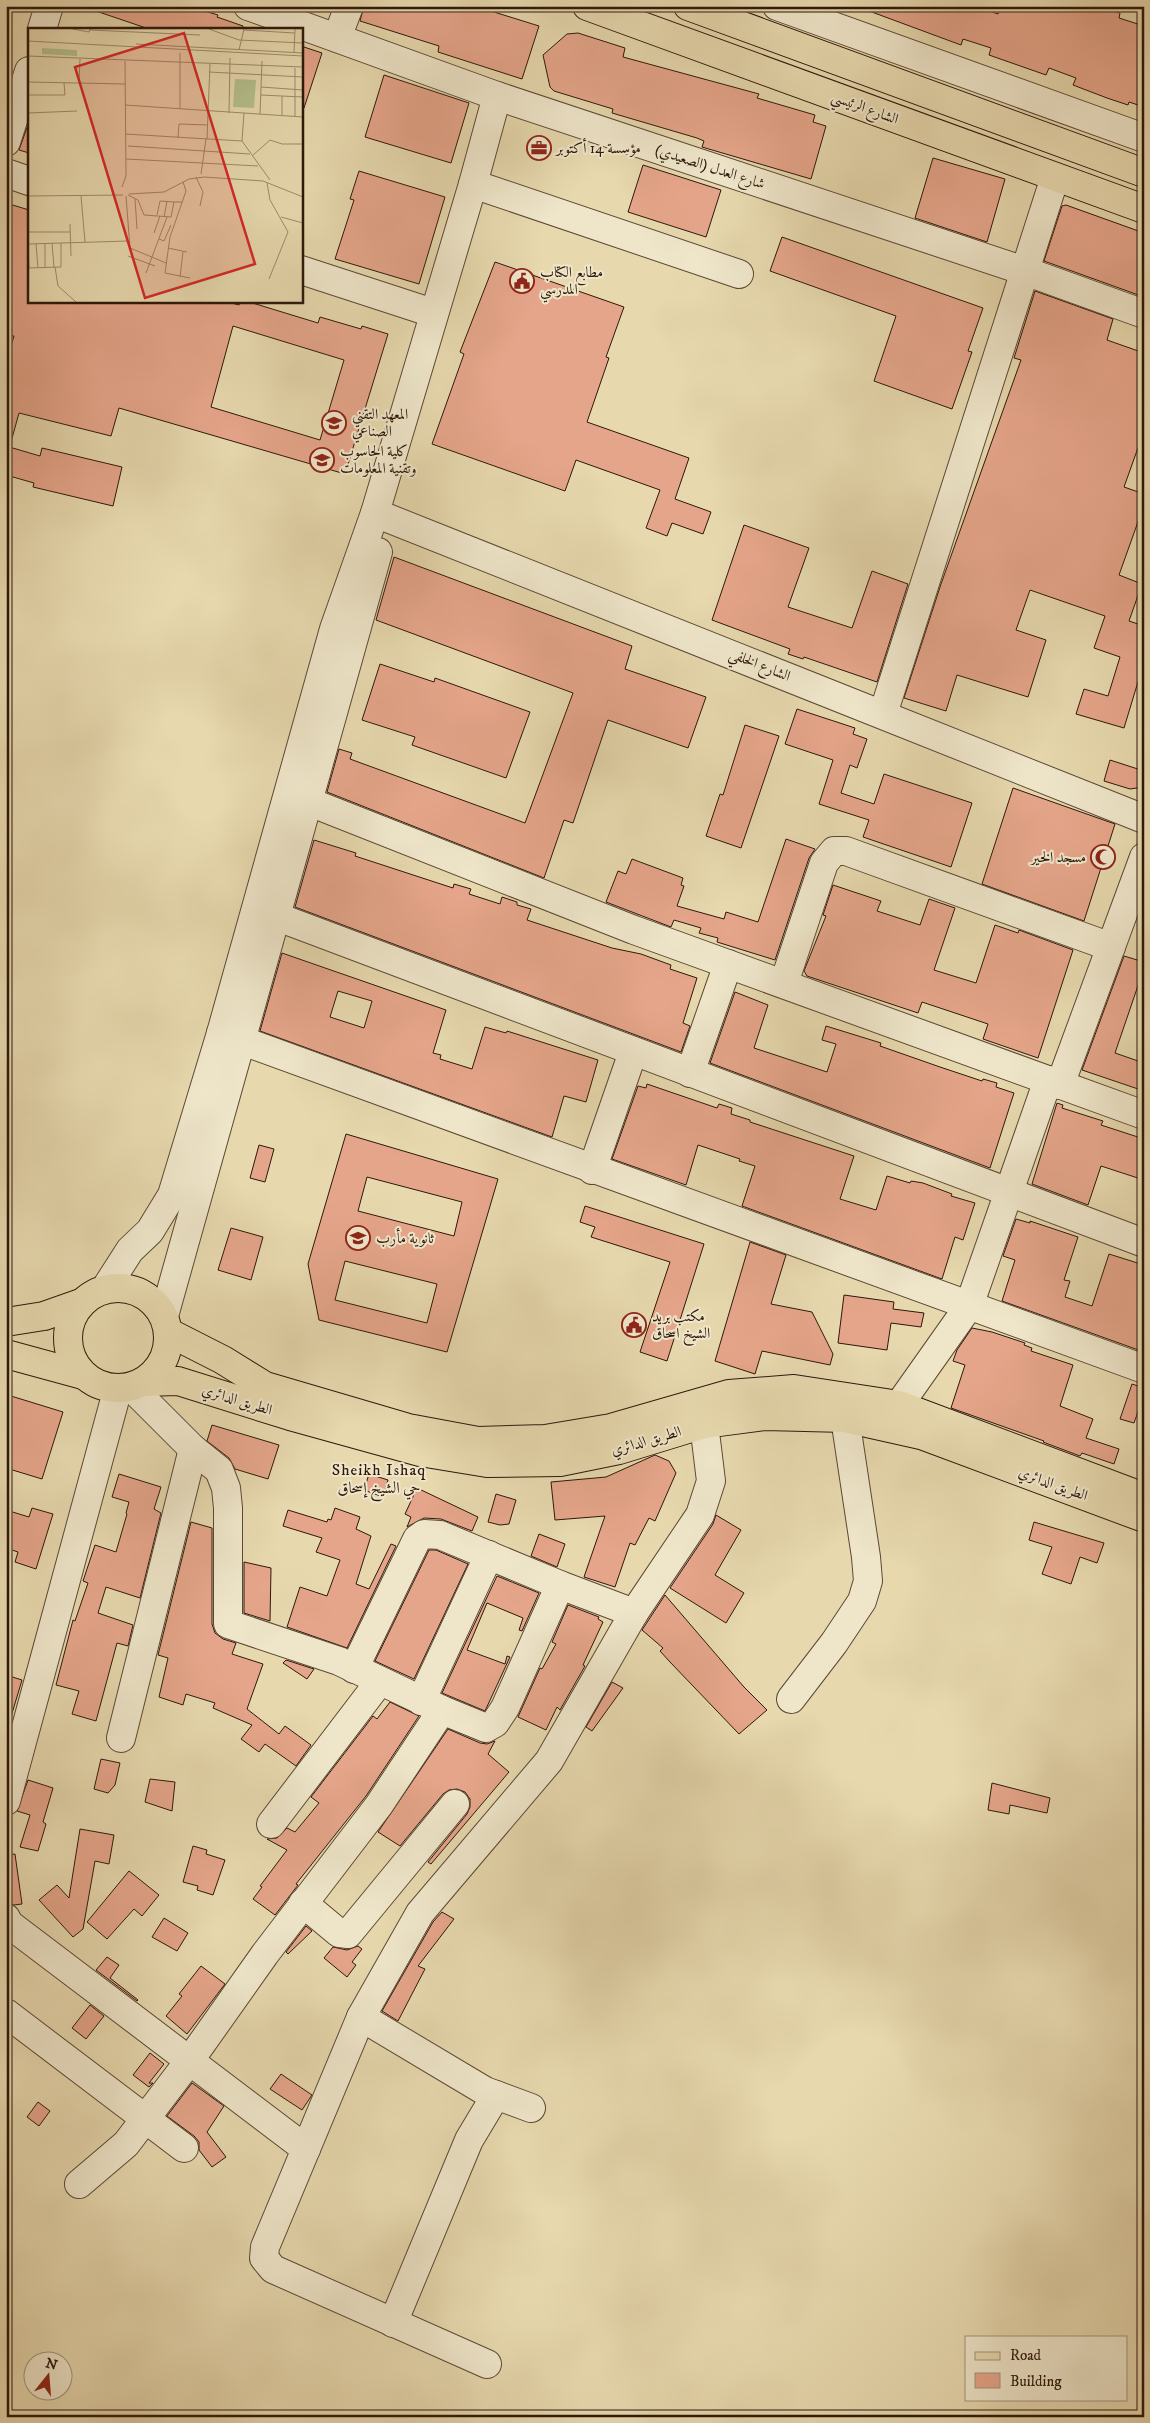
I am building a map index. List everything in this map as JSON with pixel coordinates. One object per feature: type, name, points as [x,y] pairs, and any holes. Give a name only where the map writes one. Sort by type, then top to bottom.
[{"type":"main road","name":"الشارع الرئيسي","points":[[587,6],[1144,209]]},
{"type":"main road","points":[[688,6],[1144,173]]},
{"type":"main road","points":[[884,115],[896,82]]},
{"type":"main road","points":[[6,1322],[44,1316],[81,1303],[92,1294],[105,1289],[119,1287],[133,1290],[145,1296],[156,1305],[166,1324],[168,1344],[160,1366],[130,1386],[100,1384],[83,1375],[6,1354]]},
{"type":"main road","points":[[81,1303],[68,1326],[67,1339],[69,1352],[83,1375]]},
{"type":"main road","name":"الطريق الدائري","points":[[166,1324],[265,1386],[408,1428],[478,1441],[545,1439],[611,1428],[729,1394],[794,1388],[899,1404],[1144,1497]]},
{"type":"main road","name":"الطريق الدائري","points":[[130,1386],[178,1381],[290,1416],[420,1452],[487,1463],[560,1462],[618,1450],[704,1424],[765,1416],[845,1418],[922,1435],[1144,1518]]},
{"type":"street","points":[[42,28],[49,6]]},
{"type":"street","name":"شارع العدل (الصعيدي)","points":[[248,6],[497,96],[1025,271],[1144,314]]},
{"type":"street","points":[[337,38],[349,6]]},
{"type":"street","points":[[777,6],[1144,138]]},
{"type":"street","points":[[6,142],[28,73]]},
{"type":"street","points":[[166,1324],[230,1036],[345,631],[375,513],[473,184],[497,96]]},
{"type":"street","points":[[6,174],[28,181]]},
{"type":"street","points":[[883,714],[1055,177]]},
{"type":"street","points":[[473,184],[739,274]]},
{"type":"street","points":[[302,270],[434,313]]},
{"type":"street","name":"الشارع الخلفي","points":[[375,513],[1144,819]]},
{"type":"street","points":[[105,1289],[130,1250],[150,1231],[172,1196],[275,916],[297,799]]},
{"type":"street","points":[[297,799],[634,930],[1144,1115]]},
{"type":"street","points":[[784,983],[824,863],[834,851],[846,851],[1111,947]]},
{"type":"street","points":[[899,1404],[970,1306],[1009,1193],[1111,947],[1144,857]]},
{"type":"street","points":[[275,916],[1144,1243]]},
{"type":"street","points":[[690,1073],[728,964]]},
{"type":"street","points":[[230,1036],[592,1170],[1144,1369]]},
{"type":"street","points":[[592,1170],[633,1052]]},
{"type":"street","points":[[6,1801],[130,1386],[193,1448],[219,1470],[226,1488],[228,1624],[339,1661],[432,1706],[477,1726],[486,1728],[495,1724],[505,1708],[560,1585]]},
{"type":"street","points":[[790,1699],[834,1643],[862,1601],[868,1581],[845,1418]]},
{"type":"street","points":[[487,2364],[273,2269],[264,2258],[265,2247],[361,2017],[420,1913],[549,1761],[634,1613],[700,1515],[711,1481],[704,1424]]},
{"type":"street","points":[[122,1738],[193,1448]]},
{"type":"street","points":[[354,1668],[417,1539],[424,1534],[440,1535],[560,1585],[634,1613]]},
{"type":"street","points":[[79,2184],[126,2144],[190,2060],[303,1903],[379,1805],[432,1706],[489,1555]]},
{"type":"street","points":[[271,1824],[380,1681]]},
{"type":"street","points":[[303,1903],[339,1933],[348,1934],[455,1804]]},
{"type":"street","points":[[6,1918],[9,1924],[306,2149]]},
{"type":"street","points":[[6,2013],[184,2148]]},
{"type":"street","points":[[361,2017],[485,2091],[531,2108]]},
{"type":"street","points":[[393,2322],[469,2140],[496,2095]]},
{"type":"building","points":[[90,6],[188,6],[218,15],[217,17],[243,26],[243,28],[146,28],[90,9]]},
{"type":"building","points":[[364,6],[484,6],[494,10],[494,12],[539,26],[522,79],[438,52],[439,46],[360,21]]},
{"type":"building","points":[[862,6],[976,6],[998,14],[1001,6],[1096,6],[1120,13],[1119,18],[1144,26],[1144,107],[1129,102],[1128,105],[1073,85],[1076,78],[1049,68],[1046,75],[989,55],[991,48],[963,39],[961,45],[861,8]]},
{"type":"building","points":[[578,33],[625,48],[623,57],[759,94],[757,98],[815,115],[813,122],[826,126],[811,179],[702,147],[704,141],[697,138],[612,113],[613,109],[554,91],[550,87],[543,55],[567,34]]},
{"type":"building","points":[[302,46],[322,53],[304,108],[302,107]]},
{"type":"building","points":[[384,75],[469,103],[451,163],[365,137]]},
{"type":"building","points":[[28,125],[28,153],[19,150]]},
{"type":"building","points":[[933,158],[1005,179],[987,242],[915,218]]},
{"type":"building","points":[[643,165],[721,190],[706,237],[628,212]]},
{"type":"building","points":[[359,171],[445,197],[419,284],[335,259],[354,200],[350,199]]},
{"type":"building","points":[[6,203],[28,210],[28,302],[228,302],[239,305],[240,302],[249,302],[318,323],[320,317],[361,329],[362,326],[388,334],[345,474],[119,408],[111,436],[19,413],[11,442],[6,441],[6,362],[14,336],[6,335]],"holes":[[[233,326],[344,360],[320,440],[211,407]]]},
{"type":"building","points":[[1066,205],[1144,233],[1144,297],[1044,261],[1062,206]]},
{"type":"building","points":[[782,237],[983,308],[968,351],[972,352],[952,409],[874,381],[896,316],[770,271]]},
{"type":"building","points":[[495,262],[624,307],[606,357],[609,358],[587,422],[689,458],[675,499],[711,512],[703,534],[672,523],[667,536],[646,528],[660,490],[576,460],[565,491],[432,444],[464,354],[460,352]]},
{"type":"building","points":[[1035,291],[1113,319],[1107,340],[1144,353],[1144,431],[1124,487],[1144,494],[1144,505],[1119,575],[1142,584],[1129,621],[1144,626],[1144,662],[1124,728],[1076,714],[1084,689],[1108,696],[1120,657],[1094,648],[1105,616],[1030,590],[1016,630],[1046,640],[1028,697],[957,675],[946,711],[904,698],[941,584],[1021,360],[1014,358]]},
{"type":"building","points":[[6,446],[40,456],[42,448],[122,467],[113,506],[33,487],[34,483],[6,475]]},
{"type":"building","points":[[744,525],[809,548],[788,607],[852,628],[872,571],[908,584],[877,682],[804,657],[803,659],[788,654],[790,649],[712,620]]},
{"type":"building","points":[[394,557],[632,646],[625,669],[706,697],[688,748],[608,720],[573,823],[564,820],[544,878],[327,792],[339,749],[352,753],[350,759],[525,823],[573,693],[376,620]]},
{"type":"building","points":[[380,664],[434,682],[435,678],[530,712],[506,778],[412,745],[415,737],[362,720]]},
{"type":"building","points":[[797,709],[855,728],[853,734],[867,739],[857,768],[850,765],[841,793],[874,804],[884,774],[972,803],[951,867],[863,837],[869,820],[819,804],[833,760],[785,744]]},
{"type":"building","points":[[745,725],[779,736],[741,848],[706,836],[720,794],[723,795]]},
{"type":"building","points":[[1110,760],[1144,771],[1144,787],[1130,789],[1104,781]]},
{"type":"building","points":[[1013,788],[1115,824],[1084,921],[982,884]]},
{"type":"building","points":[[786,839],[815,849],[809,858],[775,960],[717,942],[718,938],[699,933],[701,928],[674,920],[671,927],[606,902],[618,871],[626,874],[632,859],[683,878],[681,885],[684,886],[677,906],[724,919],[726,912],[758,922]]},
{"type":"building","points":[[314,840],[356,853],[355,856],[453,888],[454,884],[471,889],[469,894],[500,904],[502,897],[517,902],[517,905],[531,909],[527,920],[612,948],[641,954],[671,965],[670,969],[697,978],[683,1023],[690,1026],[681,1052],[295,907]]},
{"type":"building","points":[[833,885],[881,901],[877,911],[920,925],[929,899],[955,908],[934,970],[976,983],[995,925],[1018,933],[1019,930],[1073,950],[1038,1058],[983,1039],[988,1024],[922,1002],[918,1013],[807,976],[804,971],[826,916],[823,915]]},
{"type":"building","points":[[282,953],[446,1010],[433,1053],[441,1055],[440,1059],[472,1069],[485,1027],[506,1033],[507,1031],[598,1060],[586,1102],[564,1096],[552,1137],[260,1031]],"holes":[[[338,991],[372,1001],[364,1028],[330,1017]]]},
{"type":"building","points":[[1124,956],[1144,962],[1144,968],[1115,1053],[1144,1063],[1144,1091],[1082,1070]]},
{"type":"building","points":[[735,992],[768,1005],[754,1048],[827,1072],[836,1044],[822,1040],[826,1026],[881,1043],[880,1046],[982,1081],[983,1079],[997,1083],[996,1087],[1014,1093],[990,1168],[710,1063]]},
{"type":"building","points":[[647,1084],[717,1108],[719,1104],[732,1108],[731,1114],[750,1120],[750,1122],[854,1156],[840,1199],[876,1210],[887,1176],[910,1183],[911,1181],[923,1183],[952,1194],[951,1196],[975,1203],[963,1240],[955,1237],[942,1279],[742,1206],[755,1166],[739,1161],[740,1159],[698,1145],[686,1185],[612,1159],[638,1086],[646,1088]]},
{"type":"building","points":[[1057,1103],[1063,1105],[1062,1108],[1103,1121],[1101,1125],[1144,1139],[1144,1180],[1101,1166],[1088,1205],[1032,1184]]},
{"type":"building","points":[[346,1134],[498,1179],[447,1352],[319,1320],[308,1264]],"holes":[[[367,1177],[462,1202],[454,1236],[358,1211]],[[345,1261],[437,1284],[427,1323],[335,1300]]]},
{"type":"building","points":[[259,1145],[274,1149],[265,1182],[250,1178]]},
{"type":"building","points":[[585,1206],[704,1244],[667,1361],[640,1352],[670,1262],[591,1237],[595,1227],[580,1222]]},
{"type":"building","points":[[1016,1219],[1030,1223],[1030,1221],[1078,1237],[1064,1280],[1070,1281],[1065,1297],[1092,1306],[1109,1254],[1144,1265],[1144,1352],[1002,1301],[1015,1260],[1003,1256]]},
{"type":"building","points":[[231,1228],[263,1237],[251,1280],[218,1270]]},
{"type":"building","points":[[750,1242],[786,1255],[771,1304],[812,1312],[833,1354],[830,1365],[762,1351],[755,1374],[715,1361]]},
{"type":"building","points":[[844,1295],[894,1302],[893,1309],[924,1313],[921,1327],[891,1323],[887,1350],[838,1343]]},
{"type":"building","points":[[972,1328],[992,1332],[1025,1343],[1024,1345],[1032,1348],[1031,1351],[1073,1365],[1060,1406],[1093,1419],[1086,1438],[1119,1449],[1114,1464],[1082,1453],[1080,1456],[1044,1441],[951,1408],[965,1365],[953,1361],[957,1350]]},
{"type":"building","points":[[1132,1384],[1144,1388],[1144,1395],[1134,1423],[1120,1419]]},
{"type":"building","points":[[11,1396],[63,1412],[42,1479],[6,1468],[6,1411]]},
{"type":"building","points":[[212,1425],[279,1445],[268,1479],[235,1469],[229,1458],[207,1441]]},
{"type":"building","points":[[655,1455],[669,1461],[676,1473],[655,1521],[649,1518],[635,1545],[630,1543],[615,1587],[584,1577],[605,1516],[555,1520],[551,1482],[606,1477]]},
{"type":"building","points":[[119,1474],[161,1487],[154,1509],[161,1513],[140,1598],[106,1587],[98,1613],[133,1625],[128,1646],[117,1643],[96,1721],[72,1714],[79,1691],[56,1685],[73,1620],[75,1621],[88,1583],[83,1581],[95,1545],[116,1552],[129,1502],[112,1497]]},
{"type":"building","points":[[369,1474],[388,1480],[383,1497],[364,1490]]},
{"type":"building","points":[[417,1488],[478,1517],[472,1531],[441,1519],[424,1518],[407,1527],[411,1517],[405,1514]]},
{"type":"building","points":[[496,1494],[516,1500],[509,1524],[500,1525],[488,1522]]},
{"type":"building","points":[[32,1508],[53,1514],[36,1569],[15,1562],[18,1552],[6,1548],[6,1510],[29,1517]]},
{"type":"building","points":[[335,1508],[360,1517],[356,1529],[371,1536],[356,1584],[369,1589],[391,1544],[396,1546],[347,1648],[287,1627],[300,1587],[327,1596],[340,1560],[316,1552],[322,1538],[283,1526],[288,1510],[327,1522],[328,1519],[331,1520]]},
{"type":"building","points":[[716,1515],[741,1530],[715,1575],[744,1593],[726,1623],[670,1588],[713,1524]]},
{"type":"building","points":[[191,1522],[212,1528],[212,1624],[215,1633],[223,1639],[236,1643],[232,1654],[263,1664],[247,1709],[279,1734],[285,1726],[311,1745],[296,1766],[265,1744],[259,1752],[241,1739],[252,1725],[213,1708],[215,1703],[186,1694],[183,1705],[159,1697],[168,1658],[158,1655]]},
{"type":"building","points":[[1034,1522],[1104,1543],[1097,1563],[1080,1557],[1071,1584],[1042,1574],[1052,1547],[1029,1540]]},
{"type":"building","points":[[539,1534],[565,1544],[557,1567],[531,1556]]},
{"type":"building","points":[[429,1550],[436,1550],[468,1564],[414,1679],[375,1661]]},
{"type":"building","points":[[244,1562],[271,1568],[270,1621],[244,1613]]},
{"type":"building","points":[[497,1576],[539,1593],[522,1631],[519,1630],[523,1618],[487,1603],[467,1650],[505,1664],[507,1656],[510,1657],[485,1711],[442,1693]]},
{"type":"building","points":[[665,1595],[744,1687],[767,1710],[739,1734],[660,1651],[663,1648],[642,1630]]},
{"type":"building","points":[[568,1605],[599,1617],[598,1619],[603,1622],[583,1665],[585,1666],[560,1710],[557,1707],[546,1730],[518,1717],[540,1668],[542,1669],[556,1644],[552,1642]]},
{"type":"building","points":[[286,1660],[314,1669],[307,1679],[283,1663]]},
{"type":"building","points":[[6,1675],[22,1680],[10,1720],[6,1719]]},
{"type":"building","points":[[612,1682],[623,1688],[592,1731],[586,1727]]},
{"type":"building","points":[[390,1702],[419,1716],[366,1796],[296,1884],[298,1885],[275,1915],[253,1899],[262,1887],[260,1886],[287,1850],[267,1839],[277,1838],[287,1828],[295,1832],[319,1803],[311,1797],[373,1716],[377,1719]]},
{"type":"building","points":[[448,1729],[480,1743],[487,1744],[495,1741],[488,1754],[509,1772],[431,1864],[428,1862],[467,1814],[470,1807],[470,1799],[465,1792],[457,1789],[449,1790],[443,1794],[400,1846],[378,1832]]},
{"type":"building","points":[[101,1759],[120,1763],[115,1785],[108,1793],[94,1789]]},
{"type":"building","points":[[150,1779],[175,1782],[172,1811],[145,1802]]},
{"type":"building","points":[[28,1780],[53,1788],[43,1822],[46,1824],[38,1851],[20,1847],[30,1815],[17,1811]]},
{"type":"building","points":[[992,1783],[1050,1798],[1047,1813],[1010,1805],[1009,1814],[988,1810]]},
{"type":"building","points":[[80,1829],[114,1835],[109,1864],[95,1861],[83,1929],[73,1937],[39,1900],[57,1885],[69,1898]]},
{"type":"building","points":[[193,1846],[207,1850],[206,1854],[225,1860],[213,1895],[197,1890],[198,1886],[183,1882]]},
{"type":"building","points":[[15,1854],[22,1904],[14,1905],[6,1902],[6,1855]]},
{"type":"building","points":[[129,1871],[159,1895],[142,1916],[134,1909],[107,1939],[87,1922]]},
{"type":"building","points":[[442,1912],[454,1919],[418,1966],[425,1969],[398,2021],[382,2011],[433,1922]]},
{"type":"building","points":[[164,1918],[188,1933],[177,1951],[152,1937]]},
{"type":"building","points":[[306,1926],[312,1931],[288,1954],[286,1952]]},
{"type":"building","points":[[358,1946],[362,1949],[352,1962],[356,1965],[347,1977],[324,1958],[333,1947],[347,1950]]},
{"type":"building","points":[[107,1957],[119,1965],[110,1978],[137,2001],[96,1970]]},
{"type":"building","points":[[201,1966],[225,1984],[187,2034],[166,2016],[182,1996],[179,1994]]},
{"type":"building","points":[[90,2005],[104,2016],[86,2039],[72,2028]]},
{"type":"building","points":[[150,2053],[164,2064],[149,2083],[153,2083],[149,2087],[133,2075]]},
{"type":"building","points":[[281,2074],[312,2095],[302,2110],[270,2089]]},
{"type":"building","points":[[192,2083],[224,2106],[207,2132],[226,2157],[212,2167],[199,2150],[199,2142],[194,2136],[167,2116]]},
{"type":"building","points":[[38,2102],[50,2111],[39,2126],[27,2117]]},
{"type":"place","name":"مؤسسة 14 أكتوبر","points":[[539,148]]},
{"type":"place","name":"مطابع الكتاب المدرسي","points":[[522,281]]},
{"type":"place","name":"المعهد التقني الصناعي","points":[[334,423]]},
{"type":"place","name":"كلية الحاسوب وتقنية المعلومات","points":[[322,460]]},
{"type":"place","name":"مسجد الخير","points":[[1103,857]]},
{"type":"place","name":"ثانوية مأرب","points":[[358,1238]]},
{"type":"place","name":"مكتب بريد الشيخ اسحاق","points":[[634,1325]]},
{"type":"district","name":"Sheikh Ishaq حي الشيخ إسحاق","points":[[379,1479]]}]
